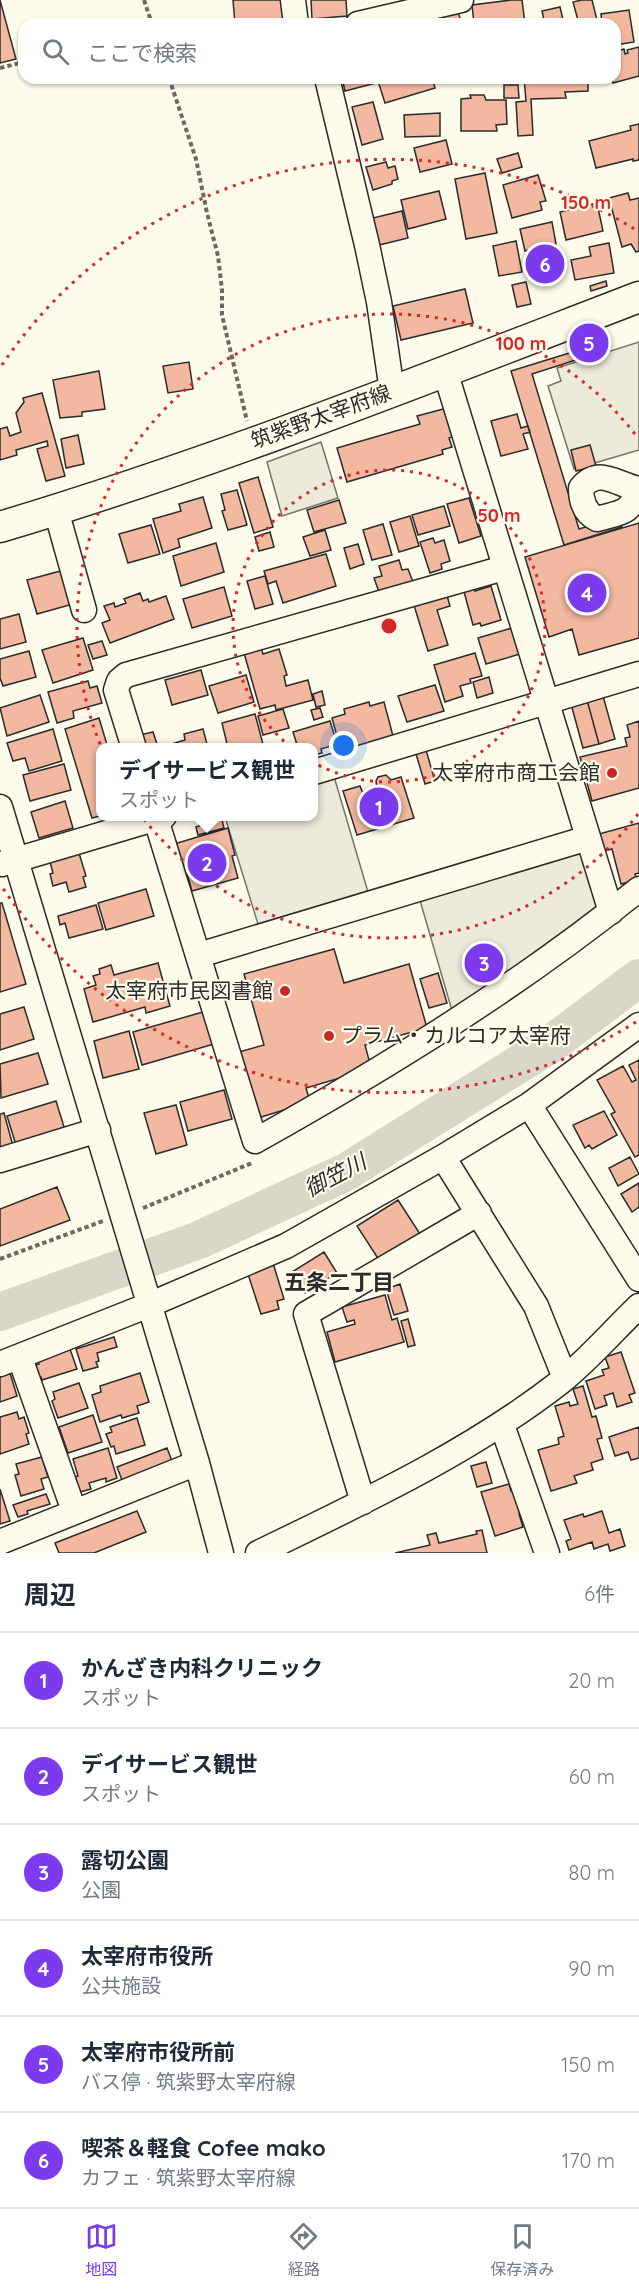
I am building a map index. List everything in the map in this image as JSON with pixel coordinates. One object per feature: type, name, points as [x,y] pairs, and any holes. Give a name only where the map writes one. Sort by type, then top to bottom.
[{"type":"main road","name":"筑紫野太宰府線","points":[[0,527],[252,443],[639,297]]},
{"type":"street","points":[[293,0],[295,18]]},
{"type":"street","points":[[384,18],[461,0]]},
{"type":"street","points":[[328,84],[367,245],[392,391]]},
{"type":"street","points":[[445,372],[611,912]]},
{"type":"street","points":[[56,510],[84,610]]},
{"type":"street","points":[[133,743],[116,690],[119,681],[126,675],[504,568]]},
{"type":"street","points":[[318,771],[639,674]]},
{"type":"street","points":[[0,807],[8,862],[87,1133],[148,1302],[197,1463],[221,1553]]},
{"type":"street","points":[[8,862],[145,821]]},
{"type":"street","points":[[159,821],[255,1141],[320,1105],[452,1025],[611,912],[639,889]]},
{"type":"street","points":[[200,955],[588,838]]},
{"type":"street","points":[[74,1511],[10,1361],[286,1246],[443,1157],[529,1105],[639,1025]]},
{"type":"street","points":[[529,1105],[639,1279]]},
{"type":"street","points":[[0,1160],[87,1133]]},
{"type":"street","points":[[443,1157],[536,1306],[566,1378]]},
{"type":"street","points":[[363,1502],[306,1314],[479,1213]]},
{"type":"street","points":[[258,1553],[363,1502],[502,1425],[566,1378],[639,1306]]},
{"type":"street","points":[[502,1425],[547,1553]]},
{"type":"street","points":[[0,1542],[197,1463]]},
{"type":"path","points":[[144,0],[150,18]]},
{"type":"path","points":[[0,68],[18,64]]},
{"type":"path","points":[[171,84],[196,159],[218,256],[222,315],[252,443]]},
{"type":"path","points":[[0,1259],[117,1220]]},
{"type":"shaded area","points":[[639,342],[639,450],[574,469],[548,386],[561,381],[557,368]]},
{"type":"shaded area","points":[[321,442],[338,498],[282,516],[267,462]]},
{"type":"shaded area","points":[[333,773],[368,892],[258,924],[226,821],[318,821],[318,778]]},
{"type":"shaded area","points":[[576,848],[587,854],[605,912],[453,1014],[419,897]]},
{"type":"building","points":[[0,0],[16,59],[0,63]]},
{"type":"building","points":[[233,0],[285,0],[287,18],[234,18]]},
{"type":"building","points":[[311,0],[346,0],[347,16],[312,18]]},
{"type":"building","points":[[522,0],[524,18],[473,18],[472,5]]},
{"type":"building","points":[[592,0],[596,18],[577,18],[573,2]]},
{"type":"building","points":[[560,7],[563,18],[544,18],[542,11]]},
{"type":"building","points":[[457,9],[460,18],[444,18],[443,12]]},
{"type":"building","points":[[629,10],[634,42],[621,44],[621,18],[601,18],[601,14]]},
{"type":"building","points":[[639,47],[639,76],[621,81],[621,50],[624,49],[625,54],[628,53],[627,50]]},
{"type":"building","points":[[343,84],[372,84],[345,91]]},
{"type":"building","points":[[379,84],[434,84],[435,88],[385,103]]},
{"type":"building","points":[[525,84],[588,84],[588,91],[565,92],[566,98],[531,99],[533,135],[518,136],[516,102],[526,101]]},
{"type":"building","points":[[504,85],[518,85],[519,98],[504,98]]},
{"type":"building","points":[[470,95],[484,95],[486,100],[506,100],[507,124],[496,125],[497,131],[461,131],[461,99],[471,98]]},
{"type":"building","points":[[373,102],[383,139],[362,145],[352,107]]},
{"type":"building","points":[[440,113],[440,136],[405,137],[404,115]]},
{"type":"building","points":[[639,124],[639,160],[633,161],[633,159],[596,168],[589,141],[631,130],[630,126]]},
{"type":"building","points":[[446,140],[452,164],[420,172],[414,148]]},
{"type":"building","points":[[518,153],[522,167],[502,173],[497,159]]},
{"type":"building","points":[[386,162],[388,168],[395,166],[398,179],[392,181],[392,184],[373,190],[366,167]]},
{"type":"building","points":[[485,173],[497,233],[466,239],[455,179]]},
{"type":"building","points":[[538,175],[546,201],[540,202],[542,210],[512,218],[503,185]]},
{"type":"building","points":[[439,191],[446,219],[408,229],[401,200]]},
{"type":"building","points":[[628,193],[630,200],[639,198],[639,251],[636,252],[631,244],[622,247],[609,198]]},
{"type":"building","points":[[597,203],[603,231],[566,240],[560,212]]},
{"type":"building","points":[[402,211],[408,238],[379,245],[373,218]]},
{"type":"building","points":[[552,222],[556,244],[525,251],[520,229]]},
{"type":"building","points":[[516,241],[522,272],[499,276],[493,246]]},
{"type":"building","points":[[609,243],[614,273],[575,280],[571,260],[591,256],[589,247]]},
{"type":"building","points":[[557,249],[563,271],[543,277],[541,270],[532,273],[528,258]]},
{"type":"building","points":[[606,281],[607,286],[591,291],[590,286]]},
{"type":"building","points":[[526,282],[531,304],[517,307],[512,285]]},
{"type":"building","points":[[465,289],[473,323],[401,340],[393,306]]},
{"type":"building","points":[[603,335],[605,342],[588,347],[586,340]]},
{"type":"building","points":[[605,342],[607,350],[532,374],[579,529],[619,517],[622,527],[564,545],[511,371]]},
{"type":"building","points":[[189,362],[193,389],[168,393],[163,366]]},
{"type":"building","points":[[99,371],[105,409],[82,412],[82,416],[60,418],[53,380]]},
{"type":"building","points":[[42,393],[65,476],[46,481],[37,449],[48,446],[47,441],[16,450],[17,455],[0,460],[0,429],[7,427],[10,436],[21,432],[16,413],[24,402],[23,398]]},
{"type":"building","points":[[447,408],[455,436],[449,438],[452,447],[442,450],[443,454],[347,482],[337,448],[420,424],[417,416]]},
{"type":"building","points":[[517,414],[521,428],[528,426],[530,432],[523,434],[528,449],[501,456],[491,421]]},
{"type":"building","points":[[78,435],[84,464],[66,468],[61,439]]},
{"type":"building","points":[[590,445],[596,466],[576,471],[571,450]]},
{"type":"building","points":[[258,477],[273,527],[254,533],[239,483]]},
{"type":"building","points":[[237,490],[247,525],[228,530],[222,511],[225,510],[221,494]]},
{"type":"building","points":[[203,497],[212,528],[178,539],[180,547],[163,553],[153,519],[181,511],[179,504]]},
{"type":"building","points":[[469,498],[481,536],[459,543],[447,504]]},
{"type":"building","points":[[339,500],[346,523],[314,532],[307,510]]},
{"type":"building","points":[[444,506],[450,526],[418,535],[412,515]]},
{"type":"building","points":[[410,516],[419,546],[399,552],[390,522]]},
{"type":"building","points":[[639,523],[639,638],[579,655],[572,629],[549,637],[525,557]]},
{"type":"building","points":[[383,524],[392,555],[372,560],[363,530]]},
{"type":"building","points":[[151,525],[160,554],[128,563],[119,534]]},
{"type":"building","points":[[325,530],[331,550],[310,556],[303,537]]},
{"type":"building","points":[[270,532],[274,547],[259,551],[255,537]]},
{"type":"building","points":[[433,538],[435,543],[444,540],[450,561],[441,564],[442,569],[430,573],[420,542]]},
{"type":"building","points":[[216,543],[224,572],[181,586],[173,556]]},
{"type":"building","points":[[358,544],[364,564],[350,569],[344,548]]},
{"type":"building","points":[[326,554],[336,586],[283,603],[276,581],[268,584],[264,571]]},
{"type":"building","points":[[399,560],[402,570],[408,569],[413,582],[379,592],[374,578],[382,576],[379,566]]},
{"type":"building","points":[[64,570],[73,604],[37,614],[27,580]]},
{"type":"building","points":[[265,576],[273,604],[255,609],[247,581]]},
{"type":"building","points":[[473,585],[475,591],[491,586],[501,620],[481,626],[480,623],[473,625],[463,588]]},
{"type":"building","points":[[224,587],[232,616],[192,628],[183,599]]},
{"type":"building","points":[[446,592],[450,606],[437,610],[448,645],[428,651],[413,602]]},
{"type":"building","points":[[140,593],[143,601],[148,599],[149,602],[166,596],[174,619],[110,643],[102,623],[110,620],[104,606],[114,603],[115,607],[126,603],[124,599]]},
{"type":"building","points":[[19,614],[26,642],[0,649],[0,619]]},
{"type":"building","points":[[512,628],[520,654],[486,664],[478,638]]},
{"type":"building","points":[[83,638],[93,670],[53,683],[42,650]]},
{"type":"building","points":[[102,641],[107,655],[93,659],[88,645]]},
{"type":"building","points":[[261,648],[263,654],[279,649],[287,675],[284,676],[286,686],[308,680],[313,700],[276,710],[275,705],[260,709],[244,653]]},
{"type":"building","points":[[29,651],[36,677],[3,686],[0,678],[0,659]]},
{"type":"building","points":[[475,653],[482,676],[470,679],[471,683],[460,686],[463,696],[445,702],[434,665]]},
{"type":"building","points":[[201,670],[208,695],[172,705],[165,680]]},
{"type":"building","points":[[246,675],[254,702],[218,713],[209,686]]},
{"type":"building","points":[[489,677],[493,693],[477,698],[473,682]]},
{"type":"building","points":[[88,681],[90,688],[97,686],[102,703],[73,711],[74,718],[57,723],[48,692]]},
{"type":"building","points":[[435,685],[444,711],[407,722],[398,696]]},
{"type":"building","points":[[322,691],[325,705],[316,707],[313,694]]},
{"type":"building","points":[[40,695],[49,722],[7,736],[0,708]]},
{"type":"building","points":[[603,696],[615,739],[599,744],[587,700]]},
{"type":"building","points":[[587,700],[599,744],[583,748],[571,704]]},
{"type":"building","points":[[369,702],[370,706],[384,702],[393,736],[341,751],[332,718],[345,714],[344,709]]},
{"type":"building","points":[[320,708],[323,717],[314,720],[311,710]]},
{"type":"building","points":[[283,709],[289,728],[263,735],[258,716]]},
{"type":"building","points":[[255,714],[263,743],[227,743],[222,723]]},
{"type":"building","points":[[99,718],[106,743],[96,743],[96,817],[92,818],[65,729]]},
{"type":"building","points":[[330,721],[337,744],[321,749],[322,753],[318,754],[318,743],[296,743],[293,732]]},
{"type":"building","name":"太宰府市商工会館","points":[[639,721],[639,788],[592,801],[580,757],[627,746],[625,738],[630,737],[627,725]]},
{"type":"building","points":[[53,729],[62,761],[29,771],[25,758],[13,761],[7,743]]},
{"type":"building","points":[[203,729],[207,743],[175,743],[185,740],[184,734]]},
{"type":"building","points":[[153,732],[157,743],[142,743],[140,735]]},
{"type":"building","points":[[426,750],[435,781],[425,784],[416,754]]},
{"type":"building","points":[[64,764],[71,790],[30,801],[23,775]]},
{"type":"building","points":[[386,775],[391,780],[401,777],[414,818],[357,835],[343,791],[360,786],[364,796],[384,791],[377,787],[376,781],[378,777]]},
{"type":"building","points":[[65,801],[73,828],[39,838],[31,812]]},
{"type":"building","points":[[207,821],[222,821],[224,828],[198,835],[196,827],[208,823]]},
{"type":"building","points":[[639,823],[639,873],[635,874],[637,880],[621,884],[612,849],[604,851],[599,834]]},
{"type":"building","points":[[228,828],[238,878],[192,891],[186,870],[182,871],[174,844]]},
{"type":"building","points":[[79,853],[86,876],[83,877],[86,887],[69,892],[66,882],[53,886],[50,862]]},
{"type":"building","points":[[146,889],[154,916],[106,930],[98,903]]},
{"type":"building","points":[[0,903],[2,903],[26,984],[0,992]]},
{"type":"building","points":[[96,905],[103,929],[69,938],[65,923],[60,925],[58,916]]},
{"type":"building","name":"プラム・カルコア太宰府","points":[[334,949],[344,983],[409,964],[427,1028],[365,1045],[369,1060],[367,1070],[306,1088],[310,1102],[258,1118],[239,1052],[264,1045],[244,974]]},
{"type":"building","points":[[158,963],[170,1006],[146,1013],[145,1007],[93,1022],[84,989],[96,985],[93,976],[100,974],[99,969],[111,965],[114,975]]},
{"type":"building","points":[[438,973],[447,1003],[429,1008],[420,979]]},
{"type":"building","points":[[24,1007],[34,1039],[0,1050],[0,1014]]},
{"type":"building","points":[[203,1012],[214,1044],[142,1065],[133,1032]]},
{"type":"building","points":[[129,1031],[139,1069],[103,1078],[94,1041]]},
{"type":"building","points":[[38,1053],[48,1084],[1,1098],[0,1064]]},
{"type":"building","points":[[639,1060],[639,1155],[635,1157],[611,1114],[615,1112],[597,1080],[623,1066],[632,1082],[636,1080],[629,1065]]},
{"type":"building","points":[[224,1090],[232,1119],[188,1131],[180,1102]]},
{"type":"building","points":[[56,1101],[65,1130],[16,1145],[7,1116]]},
{"type":"building","points":[[176,1105],[187,1145],[156,1154],[144,1113]]},
{"type":"building","points":[[604,1111],[617,1135],[592,1149],[589,1145],[585,1148],[573,1125]]},
{"type":"building","points":[[4,1113],[13,1146],[0,1150],[0,1114]]},
{"type":"building","points":[[630,1157],[639,1174],[618,1186],[609,1168]]},
{"type":"building","points":[[639,1183],[639,1207],[632,1212],[621,1194]]},
{"type":"building","points":[[57,1187],[70,1220],[0,1246],[0,1209]]},
{"type":"building","points":[[398,1200],[420,1234],[379,1260],[357,1226]]},
{"type":"building","points":[[324,1252],[337,1273],[305,1293],[292,1272]]},
{"type":"building","points":[[273,1263],[284,1299],[277,1301],[279,1309],[261,1314],[247,1271]]},
{"type":"building","points":[[400,1284],[408,1311],[394,1315],[386,1289]]},
{"type":"building","points":[[385,1295],[392,1320],[397,1318],[404,1342],[335,1362],[327,1332],[355,1324],[354,1320],[347,1322],[342,1307]]},
{"type":"building","points":[[408,1319],[415,1345],[408,1347],[401,1321]]},
{"type":"building","points":[[114,1337],[117,1347],[97,1353],[98,1367],[83,1371],[76,1349]]},
{"type":"building","points":[[70,1349],[77,1369],[42,1380],[41,1377],[36,1378],[32,1366],[39,1364],[37,1359]]},
{"type":"building","points":[[621,1352],[635,1393],[629,1395],[632,1402],[617,1407],[613,1393],[604,1396],[607,1405],[595,1409],[586,1381],[604,1375],[602,1370],[609,1368],[605,1357]]},
{"type":"building","points":[[10,1373],[17,1396],[0,1402],[0,1377]]},
{"type":"building","points":[[140,1373],[149,1402],[137,1406],[139,1413],[122,1418],[121,1415],[100,1422],[92,1395],[101,1392],[100,1386]]},
{"type":"building","points":[[79,1383],[88,1408],[58,1418],[52,1401],[55,1399],[53,1392]]},
{"type":"building","points":[[583,1386],[592,1417],[596,1416],[602,1438],[597,1439],[603,1459],[591,1463],[593,1470],[574,1476],[577,1483],[551,1491],[538,1450],[559,1444],[558,1438],[564,1436],[555,1406],[569,1402],[570,1406],[578,1404],[573,1389]]},
{"type":"building","points":[[17,1412],[19,1419],[24,1417],[29,1433],[26,1434],[29,1444],[0,1454],[0,1417]]},
{"type":"building","points":[[93,1415],[102,1442],[68,1453],[59,1427]]},
{"type":"building","points":[[137,1418],[145,1445],[116,1454],[106,1434],[112,1432],[110,1427]]},
{"type":"building","points":[[639,1427],[639,1458],[631,1460],[628,1452],[615,1456],[609,1437]]},
{"type":"building","points":[[108,1448],[117,1478],[106,1482],[106,1478],[89,1483],[91,1489],[76,1493],[72,1478],[78,1476],[73,1459]]},
{"type":"building","points":[[167,1448],[172,1461],[122,1480],[117,1467]]},
{"type":"building","points":[[42,1457],[48,1477],[41,1479],[44,1489],[21,1496],[15,1475],[19,1474],[16,1464]]},
{"type":"building","points":[[486,1462],[492,1483],[477,1487],[471,1466]]},
{"type":"building","points":[[509,1484],[511,1491],[515,1489],[522,1513],[519,1514],[523,1527],[495,1536],[481,1492]]},
{"type":"building","points":[[0,1489],[10,1521],[0,1524]]},
{"type":"building","points":[[46,1494],[50,1504],[27,1511],[28,1514],[18,1517],[13,1505]]},
{"type":"building","points":[[137,1511],[146,1532],[94,1553],[59,1553],[55,1543]]},
{"type":"building","points":[[602,1511],[609,1533],[620,1529],[625,1546],[610,1551],[608,1544],[594,1549],[592,1542],[569,1550],[566,1541],[571,1539],[564,1520]]},
{"type":"building","points":[[482,1530],[487,1553],[395,1553],[430,1545],[427,1535],[436,1533],[439,1543],[477,1534],[476,1531]]},
{"type":"waterway","name":"御笠川","points":[[0,1312],[199,1240],[346,1172],[551,1044],[639,978]]},
{"type":"place","name":"喫茶＆軽食 Cofee mako","points":[[545,264]]},
{"type":"place","name":"太宰府市役所前","points":[[589,343]]},
{"type":"place","name":"太宰府市役所","points":[[587,593]]},
{"type":"place","name":"太宰府市商工会館","points":[[612,773]]},
{"type":"place","name":"かんざき内科クリニック","points":[[379,807]]},
{"type":"place","name":"デイサービス観世","points":[[207,863]]},
{"type":"place","name":"露切公園","points":[[484,963]]},
{"type":"place","name":"太宰府市民図書館","points":[[285,991]]},
{"type":"place","name":"プラム・カルコア太宰府","points":[[329,1036]]},
{"type":"district","name":"五条二丁目","points":[[339,1282]]}]
